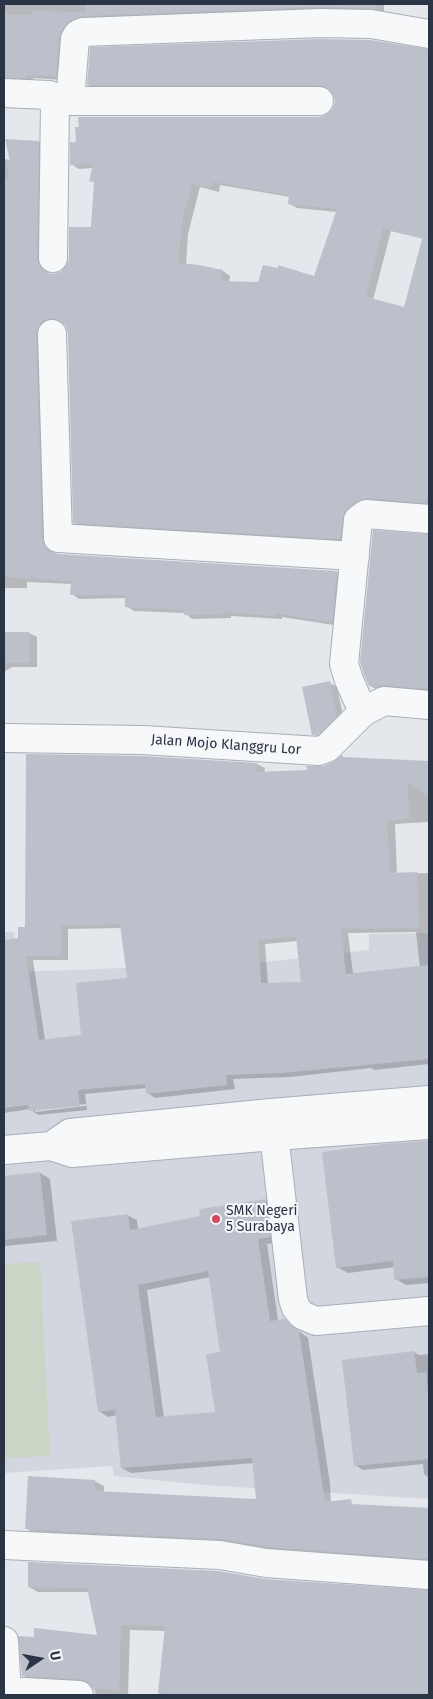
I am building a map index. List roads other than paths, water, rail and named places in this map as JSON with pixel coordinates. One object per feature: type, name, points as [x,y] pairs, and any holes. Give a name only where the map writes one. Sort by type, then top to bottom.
[{"type":"street","points":[[52,258],[63,101],[75,39],[78,34],[83,32],[320,23],[371,24],[429,34]]},
{"type":"street","points":[[4,93],[49,95],[63,101],[319,101]]},
{"type":"street","points":[[52,334],[58,538],[355,556]]},
{"type":"street","points":[[363,712],[344,664],[358,520],[366,514],[429,519]]},
{"type":"street","name":"Jalan Mojo Klanggru Lor","points":[[4,738],[143,740],[319,751],[327,748],[363,712],[384,701],[429,705]]},
{"type":"street","points":[[4,1150],[52,1146],[70,1133],[187,1132],[272,1124],[429,1100]]},
{"type":"street","points":[[272,1124],[429,1125]]},
{"type":"street","points":[[272,1124],[293,1299],[296,1308],[302,1315],[316,1321],[429,1311]]},
{"type":"street","points":[[4,1545],[220,1555],[266,1563],[429,1575]]},
{"type":"street","points":[[4,1641],[7,1693],[79,1695]]},
{"type":"place","name":"SMK Negeri 5 Surabaya","points":[[216,1219]]}]
